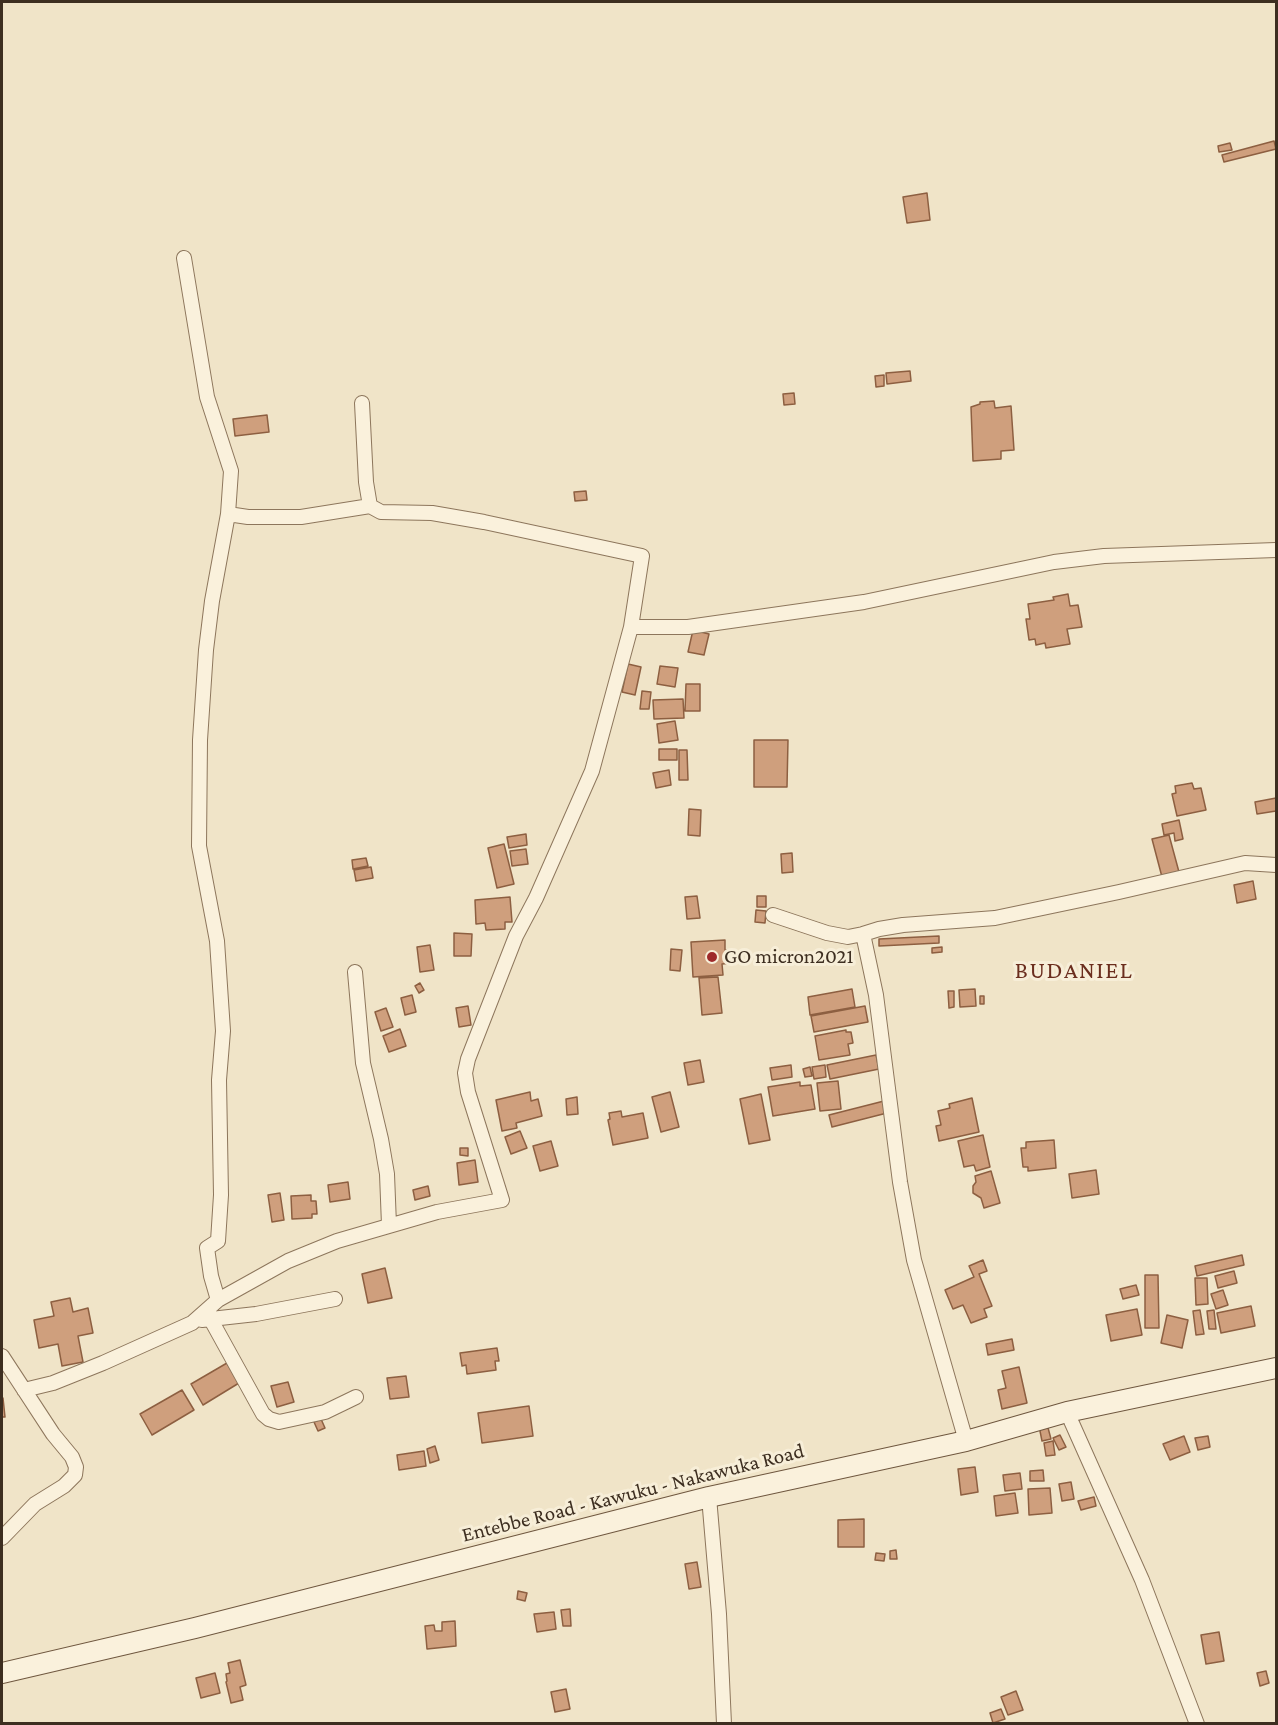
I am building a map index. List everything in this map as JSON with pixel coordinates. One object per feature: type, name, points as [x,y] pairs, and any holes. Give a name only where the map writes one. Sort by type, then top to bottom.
[{"type":"main road","name":"Entebbe Road - Kawuku - Nakawuka Road","points":[[2,1673],[195,1628],[709,1497],[966,1441],[1067,1412],[1276,1368]]},
{"type":"street","points":[[184,258],[207,397],[231,471],[228,514],[212,601],[206,651],[201,740],[199,846],[217,941],[223,1031],[219,1080],[221,1196],[218,1241],[207,1248],[210,1276],[218,1300]]},
{"type":"street","points":[[362,403],[366,482],[370,506]]},
{"type":"street","points":[[192,1323],[218,1300],[288,1261],[338,1241],[447,1210],[502,1200],[468,1092],[465,1073],[468,1059],[521,926],[536,898],[592,771],[631,627],[642,556],[484,522],[432,513],[381,512],[370,506],[301,517],[248,517],[228,514]]},
{"type":"street","points":[[631,627],[688,627],[864,602],[1054,562],[1104,556],[1276,550]]},
{"type":"street","points":[[773,915],[827,933],[848,937],[903,925],[995,918],[1245,863],[1276,865]]},
{"type":"street","points":[[863,934],[876,995],[900,1182],[912,1250],[925,1303],[966,1441]]},
{"type":"street","points":[[355,972],[363,1063],[387,1174],[389,1225]]},
{"type":"street","points":[[24,1390],[53,1383],[192,1323],[210,1318],[256,1314],[335,1299]]},
{"type":"street","points":[[210,1318],[262,1414],[269,1419],[279,1422],[325,1412],[356,1397]]},
{"type":"street","points":[[2,1356],[76,1467],[75,1475],[35,1504],[2,1538]]},
{"type":"street","points":[[1067,1412],[1142,1580],[1197,1724]]},
{"type":"street","points":[[709,1497],[719,1614],[724,1724]]},
{"type":"building","points":[[1274,141],[1276,149],[1224,162],[1222,155]]},
{"type":"building","points":[[1230,143],[1232,150],[1219,152],[1218,146]]},
{"type":"building","points":[[927,193],[930,220],[907,223],[903,197]]},
{"type":"building","points":[[910,371],[911,381],[887,384],[886,373]]},
{"type":"building","points":[[884,375],[884,386],[876,387],[875,376]]},
{"type":"building","points":[[794,393],[795,404],[784,405],[783,394]]},
{"type":"building","points":[[994,401],[995,408],[1011,406],[1014,450],[1001,451],[1001,459],[973,461],[971,407],[980,402]]},
{"type":"building","points":[[267,415],[269,432],[235,436],[233,419]]},
{"type":"building","points":[[586,491],[587,500],[575,501],[574,492]]},
{"type":"building","points":[[1068,594],[1070,606],[1078,605],[1082,627],[1067,629],[1070,644],[1046,648],[1045,643],[1036,645],[1035,639],[1029,640],[1026,619],[1030,619],[1028,604],[1054,600],[1053,597]]},
{"type":"building","points":[[693,630],[709,634],[704,655],[688,652]]},
{"type":"building","points":[[628,664],[641,667],[635,695],[622,692]]},
{"type":"building","points":[[660,666],[678,668],[675,687],[657,684]]},
{"type":"building","points":[[686,684],[700,684],[700,711],[685,711]]},
{"type":"building","points":[[642,691],[651,692],[649,709],[640,709]]},
{"type":"building","points":[[683,699],[684,718],[654,719],[653,700]]},
{"type":"building","points":[[675,721],[678,740],[659,743],[657,724]]},
{"type":"building","points":[[754,740],[788,740],[787,787],[754,787]]},
{"type":"building","points":[[659,749],[677,749],[677,760],[659,760]]},
{"type":"building","points":[[679,750],[687,750],[688,780],[679,780]]},
{"type":"building","points":[[669,770],[671,785],[656,788],[653,773]]},
{"type":"building","points":[[1192,783],[1194,789],[1201,788],[1206,810],[1177,816],[1172,794],[1176,793],[1175,786]]},
{"type":"building","points":[[1276,798],[1276,811],[1257,814],[1255,802]]},
{"type":"building","points":[[689,809],[701,810],[700,836],[688,835]]},
{"type":"building","points":[[1179,820],[1183,839],[1175,841],[1174,833],[1164,835],[1162,824]]},
{"type":"building","points":[[526,834],[527,845],[509,848],[507,837]]},
{"type":"building","points":[[1169,835],[1179,872],[1162,877],[1152,839]]},
{"type":"building","points":[[504,844],[514,884],[497,888],[488,848]]},
{"type":"building","points":[[526,849],[528,864],[512,866],[510,851]]},
{"type":"building","points":[[792,853],[793,872],[782,873],[781,854]]},
{"type":"building","points":[[366,858],[368,866],[353,869],[352,860]]},
{"type":"building","points":[[371,867],[373,878],[356,881],[354,870]]},
{"type":"building","points":[[1253,881],[1256,899],[1237,903],[1234,885]]},
{"type":"building","points":[[697,896],[700,918],[687,919],[685,897]]},
{"type":"building","points":[[757,896],[766,896],[766,907],[757,907]]},
{"type":"building","points":[[510,897],[512,922],[505,922],[505,929],[486,930],[485,923],[476,924],[475,900]]},
{"type":"building","points":[[756,910],[766,911],[765,923],[755,922]]},
{"type":"building","points":[[454,933],[472,934],[471,956],[454,956]]},
{"type":"building","points":[[939,936],[939,943],[879,946],[879,939]]},
{"type":"building","name":"GO micron2021","points":[[725,940],[725,950],[731,950],[732,963],[722,964],[723,975],[693,977],[691,942]]},
{"type":"building","points":[[430,945],[434,970],[420,972],[417,947]]},
{"type":"building","points":[[942,947],[942,952],[932,953],[932,948]]},
{"type":"building","points":[[671,949],[682,950],[680,971],[670,970]]},
{"type":"building","points":[[718,977],[722,1013],[702,1015],[699,978]]},
{"type":"building","points":[[420,983],[424,990],[419,993],[415,986]]},
{"type":"building","points":[[852,989],[855,1007],[810,1015],[808,997]]},
{"type":"building","points":[[975,989],[976,1006],[960,1007],[959,990]]},
{"type":"building","points":[[948,991],[954,991],[954,1007],[949,1008]]},
{"type":"building","points":[[412,995],[416,1012],[405,1015],[401,998]]},
{"type":"building","points":[[980,996],[984,996],[984,1004],[980,1004]]},
{"type":"building","points":[[468,1006],[471,1025],[459,1027],[456,1008]]},
{"type":"building","points":[[865,1006],[868,1022],[814,1032],[811,1016]]},
{"type":"building","points":[[386,1008],[393,1027],[381,1031],[375,1012]]},
{"type":"building","points":[[400,1029],[406,1046],[389,1052],[383,1036]]},
{"type":"building","points":[[846,1030],[846,1032],[851,1032],[853,1043],[848,1044],[850,1055],[819,1060],[815,1036]]},
{"type":"building","points":[[876,1055],[879,1069],[830,1079],[827,1065]]},
{"type":"building","points":[[700,1060],[704,1082],[688,1085],[684,1063]]},
{"type":"building","points":[[791,1065],[792,1077],[772,1080],[770,1068]]},
{"type":"building","points":[[825,1065],[826,1077],[814,1079],[812,1067]]},
{"type":"building","points":[[810,1067],[812,1076],[805,1077],[803,1069]]},
{"type":"building","points":[[838,1081],[841,1109],[820,1111],[817,1083]]},
{"type":"building","points":[[800,1082],[800,1086],[811,1085],[815,1109],[773,1116],[768,1087]]},
{"type":"building","points":[[530,1092],[531,1101],[538,1099],[542,1116],[516,1123],[517,1128],[502,1131],[496,1100]]},
{"type":"building","points":[[670,1092],[679,1127],[661,1132],[652,1097]]},
{"type":"building","points":[[761,1094],[770,1140],[749,1144],[740,1099]]},
{"type":"building","points":[[577,1097],[578,1114],[567,1115],[566,1099]]},
{"type":"building","points":[[972,1098],[979,1132],[939,1141],[936,1126],[941,1125],[938,1111],[950,1108],[949,1104]]},
{"type":"building","points":[[884,1101],[887,1113],[832,1127],[829,1115]]},
{"type":"building","points":[[621,1111],[622,1117],[643,1113],[648,1138],[613,1145],[608,1120],[610,1119],[609,1113]]},
{"type":"building","points":[[520,1131],[527,1148],[511,1154],[505,1137]]},
{"type":"building","points":[[983,1135],[990,1167],[976,1171],[974,1165],[964,1167],[958,1141]]},
{"type":"building","points":[[1054,1140],[1056,1168],[1028,1171],[1028,1167],[1023,1167],[1021,1148],[1026,1148],[1026,1142]]},
{"type":"building","points":[[551,1141],[558,1166],[540,1171],[533,1146]]},
{"type":"building","points":[[460,1148],[468,1148],[468,1156],[460,1155]]},
{"type":"building","points":[[475,1160],[478,1182],[459,1185],[457,1163]]},
{"type":"building","points":[[1096,1170],[1099,1194],[1072,1198],[1069,1174]]},
{"type":"building","points":[[991,1171],[1000,1203],[984,1208],[981,1198],[973,1193],[973,1186],[976,1182],[975,1176]]},
{"type":"building","points":[[348,1182],[350,1199],[330,1202],[328,1185]]},
{"type":"building","points":[[428,1186],[430,1196],[415,1200],[413,1190]]},
{"type":"building","points":[[280,1193],[284,1220],[272,1222],[268,1195]]},
{"type":"building","points":[[311,1195],[311,1201],[316,1201],[317,1214],[312,1214],[312,1218],[292,1219],[291,1196]]},
{"type":"building","points":[[1242,1255],[1244,1265],[1197,1276],[1195,1266]]},
{"type":"building","points":[[983,1260],[987,1271],[979,1274],[992,1306],[984,1309],[987,1317],[971,1323],[963,1305],[953,1309],[945,1290],[974,1277],[969,1266]]},
{"type":"building","points":[[385,1268],[392,1298],[368,1303],[362,1274]]},
{"type":"building","points":[[1234,1271],[1237,1283],[1218,1288],[1215,1276]]},
{"type":"building","points":[[1145,1275],[1158,1275],[1159,1328],[1145,1328]]},
{"type":"building","points":[[1195,1278],[1207,1278],[1208,1304],[1196,1305]]},
{"type":"building","points":[[1136,1285],[1139,1295],[1123,1299],[1120,1289]]},
{"type":"building","points":[[1223,1290],[1228,1305],[1216,1309],[1211,1294]]},
{"type":"building","points":[[70,1298],[73,1312],[88,1308],[93,1333],[78,1336],[83,1362],[62,1366],[58,1344],[39,1348],[34,1320],[54,1316],[51,1302]]},
{"type":"building","points":[[1251,1306],[1255,1326],[1221,1333],[1217,1313]]},
{"type":"building","points":[[1137,1309],[1142,1335],[1111,1341],[1106,1315]]},
{"type":"building","points":[[1200,1310],[1204,1334],[1196,1335],[1193,1311]]},
{"type":"building","points":[[1214,1310],[1216,1329],[1209,1329],[1207,1311]]},
{"type":"building","points":[[1167,1315],[1188,1320],[1182,1348],[1161,1343]]},
{"type":"building","points":[[1012,1339],[1014,1350],[988,1355],[986,1344]]},
{"type":"building","points":[[497,1348],[499,1361],[495,1361],[496,1370],[467,1374],[466,1365],[462,1366],[460,1353]]},
{"type":"building","points":[[227,1363],[239,1383],[203,1405],[191,1384]]},
{"type":"building","points":[[1019,1367],[1027,1403],[1002,1409],[998,1390],[1006,1388],[1002,1371]]},
{"type":"building","points":[[406,1376],[409,1397],[390,1399],[387,1378]]},
{"type":"building","points":[[288,1382],[294,1402],[277,1407],[271,1386]]},
{"type":"building","points":[[182,1390],[194,1410],[152,1435],[140,1414]]},
{"type":"building","points":[[3,1398],[5,1417],[2,1417]]},
{"type":"building","points":[[529,1406],[533,1436],[482,1443],[478,1413]]},
{"type":"building","points":[[321,1419],[325,1428],[318,1431],[314,1422]]},
{"type":"building","points":[[1047,1424],[1051,1439],[1042,1441],[1039,1426]]},
{"type":"building","points":[[1060,1435],[1066,1447],[1059,1450],[1053,1438]]},
{"type":"building","points":[[1184,1436],[1190,1452],[1170,1460],[1163,1444]]},
{"type":"building","points":[[1208,1436],[1210,1447],[1198,1450],[1195,1438]]},
{"type":"building","points":[[1053,1441],[1055,1455],[1046,1456],[1044,1443]]},
{"type":"building","points":[[435,1446],[439,1460],[430,1463],[427,1449]]},
{"type":"building","points":[[424,1451],[426,1466],[399,1470],[397,1455]]},
{"type":"building","points":[[975,1467],[978,1492],[961,1495],[958,1469]]},
{"type":"building","points":[[1043,1470],[1044,1481],[1030,1481],[1030,1471]]},
{"type":"building","points":[[1020,1473],[1022,1489],[1005,1491],[1003,1475]]},
{"type":"building","points":[[1071,1482],[1074,1499],[1062,1501],[1059,1484]]},
{"type":"building","points":[[1050,1488],[1052,1513],[1029,1515],[1028,1489]]},
{"type":"building","points":[[1015,1493],[1018,1513],[996,1516],[994,1496]]},
{"type":"building","points":[[1094,1497],[1096,1506],[1081,1510],[1078,1501]]},
{"type":"building","points":[[864,1519],[864,1547],[838,1547],[838,1520]]},
{"type":"building","points":[[896,1550],[897,1559],[890,1559],[890,1551]]},
{"type":"building","points":[[876,1553],[885,1554],[884,1561],[875,1560]]},
{"type":"building","points":[[697,1562],[701,1587],[689,1589],[685,1564]]},
{"type":"building","points":[[518,1591],[527,1593],[525,1601],[517,1599]]},
{"type":"building","points":[[570,1609],[571,1626],[563,1626],[561,1610]]},
{"type":"building","points":[[554,1612],[556,1629],[537,1632],[534,1614]]},
{"type":"building","points":[[455,1621],[456,1646],[427,1649],[425,1626],[434,1625],[435,1631],[442,1631],[442,1622]]},
{"type":"building","points":[[1219,1632],[1224,1661],[1206,1664],[1201,1635]]},
{"type":"building","points":[[240,1660],[246,1685],[240,1687],[243,1700],[231,1703],[226,1682],[226,1674],[230,1673],[228,1663]]},
{"type":"building","points":[[1266,1671],[1269,1683],[1260,1686],[1257,1673]]},
{"type":"building","points":[[215,1673],[220,1693],[201,1698],[196,1678]]},
{"type":"building","points":[[566,1689],[570,1709],[555,1712],[551,1692]]},
{"type":"building","points":[[1016,1691],[1023,1710],[1008,1715],[1001,1697]]},
{"type":"building","points":[[1001,1709],[1005,1719],[993,1723],[990,1713]]},
{"type":"place","name":"GO micron2021","points":[[712,957]]},
{"type":"district","name":"BUDANIEL","points":[[1074,971]]}]
